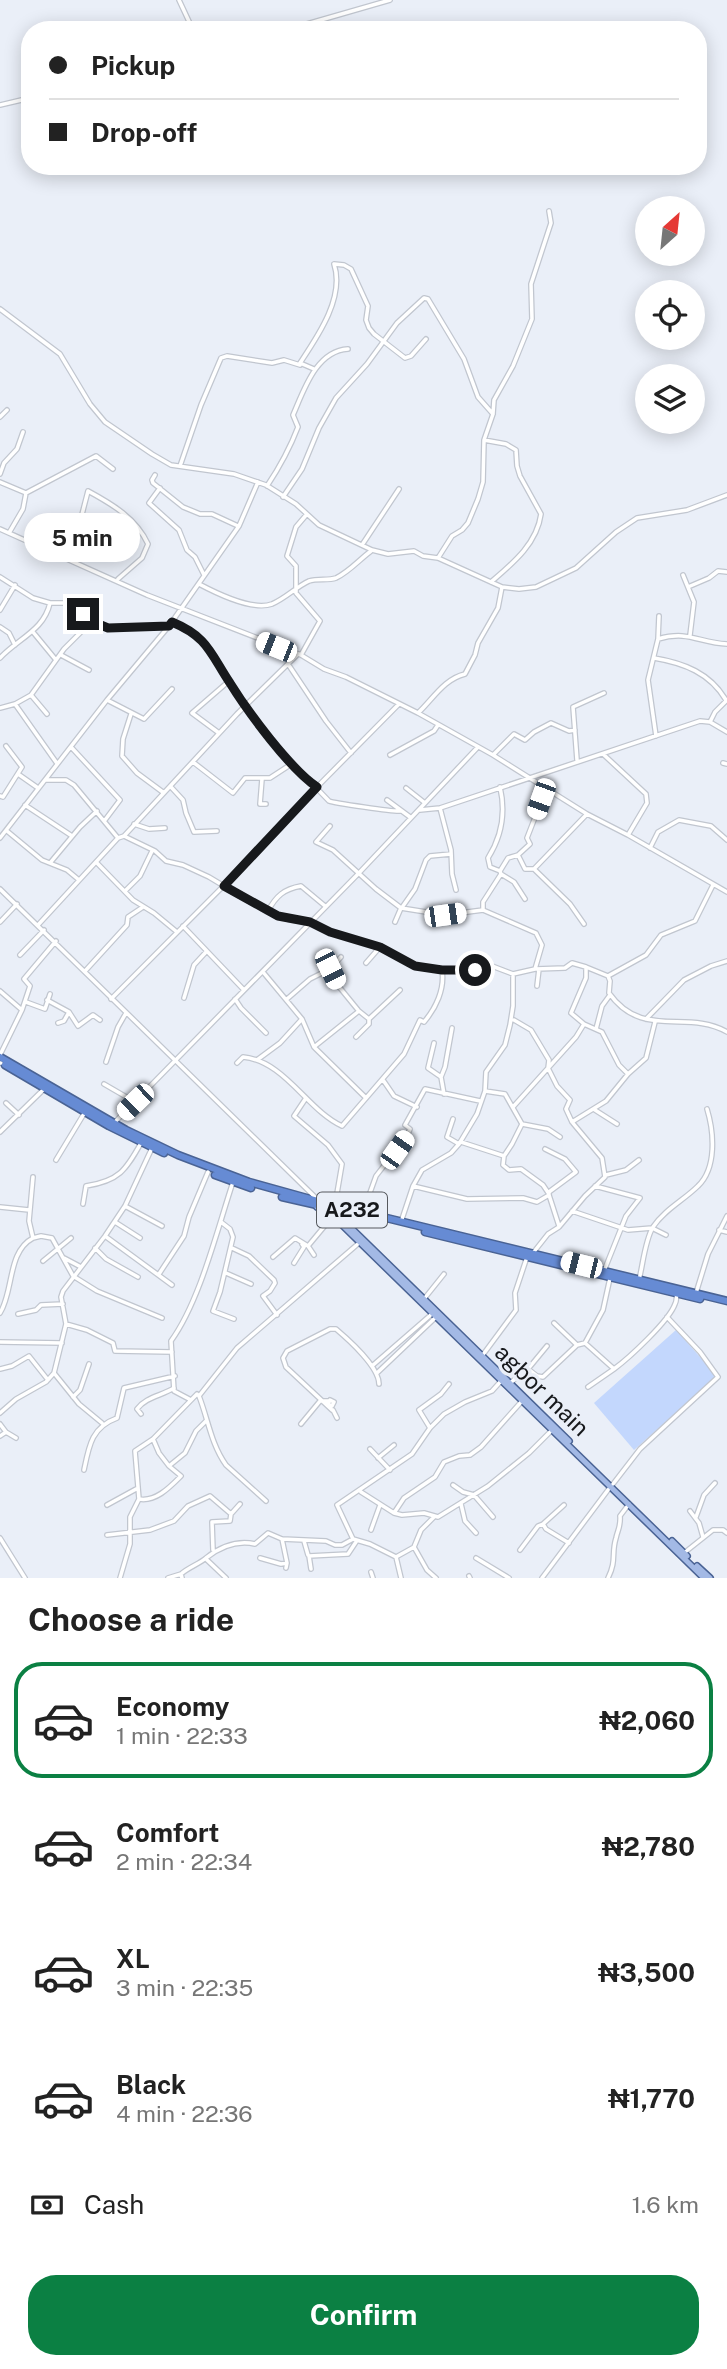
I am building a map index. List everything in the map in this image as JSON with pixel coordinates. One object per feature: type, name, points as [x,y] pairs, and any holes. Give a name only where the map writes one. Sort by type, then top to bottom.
[{"type":"highway","name":"A232","points":[[0,1060],[141,1143],[233,1182],[354,1214],[727,1303]]},
{"type":"highway","name":"A232","points":[[0,1060],[113,1124],[206,1167],[317,1204],[363,1212],[530,1255]]},
{"type":"highway","name":"A232","points":[[608,1274],[696,1293],[727,1303]]},
{"type":"main road","name":"agbor main","points":[[317,1204],[348,1228],[522,1401],[684,1553],[707,1578]]},
{"type":"main road","points":[[348,1228],[354,1214]]},
{"type":"main road","name":"agbor main","points":[[361,1241],[424,1299],[707,1578]]},
{"type":"street","points":[[179,0],[189,21]]},
{"type":"street","points":[[317,21],[390,0]]},
{"type":"street","points":[[0,105],[21,100]]},
{"type":"street","points":[[438,558],[443,547],[452,536],[462,530],[473,512],[483,482],[484,440],[493,414],[494,400],[513,366],[532,319],[531,284],[551,223],[550,211]]},
{"type":"street","points":[[300,365],[330,310],[336,280],[334,264],[351,269],[368,306],[366,320],[369,328],[401,356],[408,358],[426,339]]},
{"type":"street","points":[[283,497],[302,469],[319,428],[336,398],[367,364],[397,323],[424,298],[428,299],[464,359],[478,397],[493,414]]},
{"type":"street","points":[[0,309],[60,354],[104,422],[152,454],[172,465],[234,474],[258,482],[283,497],[319,525],[372,551],[388,554],[414,551],[423,556],[438,558],[502,587],[536,587],[576,568],[616,532],[637,518],[687,510],[727,495]]},
{"type":"street","points":[[267,486],[280,467],[298,427],[293,415],[314,369],[329,355],[348,349]]},
{"type":"street","points":[[180,466],[221,358],[227,356],[272,363],[284,360],[314,369]]},
{"type":"street","points":[[0,417],[7,410]]},
{"type":"street","points":[[0,474],[4,463],[17,449],[23,432]]},
{"type":"street","points":[[484,440],[506,444],[516,450],[520,476],[541,514],[526,549],[491,582]]},
{"type":"street","points":[[26,493],[96,456],[113,469]]},
{"type":"street","points":[[155,475],[152,480],[183,507],[200,514],[212,514],[239,526]]},
{"type":"street","points":[[0,482],[26,493]]},
{"type":"street","points":[[0,838],[199,584],[239,526],[258,482]]},
{"type":"street","points":[[160,488],[149,503],[179,530],[187,550],[195,557],[204,575]]},
{"type":"street","points":[[362,545],[385,514],[399,489]]},
{"type":"street","points":[[60,555],[83,516],[88,491],[119,509],[133,521],[147,542],[142,558],[117,580]]},
{"type":"street","points":[[9,533],[23,509],[26,493]]},
{"type":"street","points":[[38,925],[246,705],[299,655],[320,621],[296,593],[296,566],[287,556],[296,527],[307,514]]},
{"type":"street","points":[[0,529],[180,609],[299,655],[346,677],[494,755],[587,814],[727,892]]},
{"type":"street","points":[[75,533],[87,541],[76,562]]},
{"type":"street","points":[[199,584],[225,597],[260,606],[274,603],[297,586],[315,579],[334,579],[372,551]]},
{"type":"street","points":[[688,587],[718,571],[727,572]]},
{"type":"street","points":[[683,575],[694,608],[690,635]]},
{"type":"street","points":[[0,576],[33,598],[50,603],[65,603],[108,628],[170,624],[189,631],[216,656],[229,681],[269,736],[329,801],[335,804],[347,802],[387,811],[400,811]]},
{"type":"street","points":[[0,610],[15,585]]},
{"type":"street","points":[[418,713],[440,688],[458,675],[465,674],[478,643],[498,608],[502,587]]},
{"type":"street","points":[[0,657],[16,642],[33,632],[47,615],[50,603]]},
{"type":"street","points":[[656,736],[648,680],[658,639],[659,616]]},
{"type":"street","points":[[0,708],[15,704],[31,695],[64,649],[84,629],[96,623]]},
{"type":"street","points":[[0,627],[16,642]]},
{"type":"street","points":[[33,632],[56,661]]},
{"type":"street","points":[[658,639],[673,635],[690,635],[718,644],[727,644]]},
{"type":"street","points":[[61,655],[89,670]]},
{"type":"street","points":[[654,658],[681,663],[718,687],[727,700],[715,712],[710,722]]},
{"type":"street","points":[[288,664],[351,753]]},
{"type":"street","points":[[219,733],[192,713],[229,681]]},
{"type":"street","points":[[107,700],[144,719],[172,690]]},
{"type":"street","points":[[577,760],[573,707],[604,693]]},
{"type":"street","points":[[31,695],[47,714]]},
{"type":"street","points":[[15,704],[57,763]]},
{"type":"street","points":[[111,999],[399,704]]},
{"type":"street","points":[[131,714],[122,739],[122,756],[137,774],[164,793]]},
{"type":"street","points":[[419,810],[440,808],[700,721],[710,722],[727,732]]},
{"type":"street","points":[[494,755],[514,734],[524,740],[551,723],[569,731],[575,730]]},
{"type":"street","points":[[390,755],[434,731],[438,725]]},
{"type":"street","points":[[0,796],[3,797],[22,766],[6,746]]},
{"type":"street","points":[[71,747],[120,800],[105,820]]},
{"type":"street","points":[[113,1124],[359,873],[478,747]]},
{"type":"street","points":[[603,754],[648,798],[628,835]]},
{"type":"street","points":[[193,762],[233,793],[245,778],[262,779],[274,776],[293,763]]},
{"type":"street","points":[[18,774],[38,788]]},
{"type":"street","points":[[262,779],[260,804],[266,804]]},
{"type":"street","points":[[46,780],[66,780],[74,785],[118,838]]},
{"type":"street","points":[[171,787],[183,800],[194,832],[217,831]]},
{"type":"street","points":[[500,787],[504,805],[501,829],[498,842],[488,858],[490,867],[514,882],[524,899]]},
{"type":"street","points":[[406,788],[425,803]]},
{"type":"street","points":[[483,910],[483,902],[508,858],[518,855],[530,844],[527,838],[546,789]]},
{"type":"street","points":[[387,800],[411,818]]},
{"type":"street","points":[[25,805],[72,836]]},
{"type":"street","points":[[440,808],[456,890]]},
{"type":"street","points":[[50,863],[97,811]]},
{"type":"street","points":[[534,869],[587,814]]},
{"type":"street","points":[[650,848],[657,832],[680,820],[711,826],[727,840]]},
{"type":"street","points":[[134,824],[164,828]]},
{"type":"street","points":[[330,826],[316,842],[333,850],[402,907],[445,915],[483,910],[538,935],[542,945],[537,986]]},
{"type":"street","points":[[6,831],[42,860],[67,870],[80,881]]},
{"type":"street","points":[[124,836],[166,861],[183,864],[267,912],[290,920],[310,922],[330,932],[380,947],[415,966],[467,972],[492,966],[513,974],[537,969],[565,968],[572,962],[608,976]]},
{"type":"street","points":[[125,891],[140,876],[152,851]]},
{"type":"street","points":[[395,922],[415,889],[426,860],[430,856],[451,854]]},
{"type":"street","points":[[518,855],[525,869],[534,869],[570,904],[584,924]]},
{"type":"street","points":[[96,862],[143,907],[177,932]]},
{"type":"street","points":[[608,976],[646,955],[661,935],[695,921],[713,884]]},
{"type":"street","points":[[267,912],[276,896],[290,888],[301,886],[325,906]]},
{"type":"street","points":[[0,889],[86,970],[111,999],[317,1204]]},
{"type":"street","points":[[0,922],[17,904]]},
{"type":"street","points":[[86,970],[127,925],[128,917],[143,907]]},
{"type":"street","points":[[183,926],[244,990]]},
{"type":"street","points":[[20,955],[44,930]]},
{"type":"street","points":[[0,1060],[26,1002],[30,986],[23,979],[56,941]]},
{"type":"street","points":[[366,963],[380,947]]},
{"type":"street","points":[[184,998],[194,965],[206,951]]},
{"type":"street","points":[[286,999],[310,979],[330,969],[341,957]]},
{"type":"street","points":[[646,1019],[684,980],[727,961]]},
{"type":"street","points":[[586,967],[586,978],[571,1013],[584,1024],[601,1032],[619,1065],[628,1074]]},
{"type":"street","points":[[330,969],[341,990],[369,1019]]},
{"type":"street","points":[[236,1063],[243,1057],[257,1060],[284,1077],[342,1126],[404,1054],[420,1020],[424,1022],[436,1009],[442,970]]},
{"type":"street","points":[[262,972],[303,1019],[314,1047],[365,1097]]},
{"type":"street","points":[[401,1222],[413,1185],[427,1166],[452,1153],[477,1114],[485,1091],[486,1072],[505,1045],[513,1006],[513,974]]},
{"type":"street","points":[[608,976],[610,995],[621,1008],[655,1022],[714,1024],[727,1032]]},
{"type":"street","points":[[356,1037],[364,1031],[369,1019],[400,990]]},
{"type":"street","points":[[0,991],[22,1010]]},
{"type":"street","points":[[26,1002],[45,1009],[50,994]]},
{"type":"street","points":[[596,1029],[602,1006],[610,995]]},
{"type":"street","points":[[235,999],[266,1033]]},
{"type":"street","points":[[47,1000],[69,1012],[78,1027],[89,1016],[93,1015],[100,1020]]},
{"type":"street","points":[[314,1047],[359,1011]]},
{"type":"street","points":[[58,1023],[64,1021],[69,1012]]},
{"type":"street","points":[[106,1062],[118,1027],[126,1013]]},
{"type":"street","points":[[257,1060],[303,1019]]},
{"type":"street","points":[[514,1020],[531,1030],[549,1060],[548,1068],[557,1086],[570,1100],[566,1109],[572,1122],[602,1158],[606,1175]]},
{"type":"street","points":[[572,1122],[606,1101],[628,1074],[646,1058],[655,1022]]},
{"type":"street","points":[[513,1107],[584,1024]]},
{"type":"street","points":[[299,1025],[305,1028]]},
{"type":"street","points":[[444,1094],[441,1077],[452,1028]]},
{"type":"street","points":[[434,1044],[428,1068],[441,1077]]},
{"type":"street","points":[[383,1080],[394,1097],[417,1107]]},
{"type":"street","points":[[104,1084],[135,1102]]},
{"type":"street","points":[[0,1132],[44,1088]]},
{"type":"street","points":[[363,1212],[376,1176],[407,1136],[410,1129],[405,1125],[425,1089],[480,1101]]},
{"type":"street","points":[[485,1091],[505,1094],[522,1124]]},
{"type":"street","points":[[306,1098],[294,1116],[328,1145],[342,1164],[335,1206]]},
{"type":"street","points":[[6,1103],[19,1115]]},
{"type":"street","points":[[639,1280],[652,1228],[700,1185],[710,1171],[712,1144],[707,1108]]},
{"type":"street","points":[[594,1109],[617,1124]]},
{"type":"street","points":[[55,1160],[85,1112]]},
{"type":"street","points":[[453,1119],[447,1137],[504,1156]]},
{"type":"street","points":[[522,1124],[548,1129],[560,1137]]},
{"type":"street","points":[[522,1124],[504,1156],[503,1165],[509,1170],[521,1169],[549,1193],[559,1227]]},
{"type":"street","points":[[83,1204],[86,1186],[106,1182],[125,1170],[141,1143]]},
{"type":"street","points":[[0,1413],[54,1373],[66,1324],[61,1297],[63,1291],[124,1206],[152,1148]]},
{"type":"street","points":[[413,1185],[467,1199],[523,1198],[537,1202],[576,1172],[565,1159],[545,1149]]},
{"type":"street","points":[[482,1356],[516,1310],[515,1293],[530,1255],[606,1175],[626,1170],[639,1160]]},
{"type":"street","points":[[159,1274],[184,1236],[208,1172]]},
{"type":"street","points":[[33,1177],[29,1210],[33,1238]]},
{"type":"street","points":[[191,1400],[181,1396],[174,1388],[171,1341],[191,1303],[221,1223],[233,1182]]},
{"type":"street","points":[[528,1369],[543,1377],[578,1345],[585,1343],[603,1310],[608,1274],[622,1227],[626,1216],[640,1198],[595,1186]]},
{"type":"street","points":[[124,1206],[162,1226]]},
{"type":"street","points":[[0,1207],[29,1210]]},
{"type":"street","points":[[572,1211],[628,1230],[652,1228],[666,1235]]},
{"type":"street","points":[[308,1246],[333,1216]]},
{"type":"street","points":[[696,1293],[708,1254],[727,1216]]},
{"type":"street","points":[[114,1222],[140,1238]]},
{"type":"street","points":[[221,1223],[230,1228],[233,1237],[226,1273],[213,1311],[234,1319]]},
{"type":"street","points":[[719,1230],[727,1232]]},
{"type":"street","points":[[0,1313],[7,1301],[18,1255],[26,1241],[41,1236],[51,1238],[73,1276],[97,1291],[162,1318]]},
{"type":"street","points":[[105,1236],[172,1285]]},
{"type":"street","points":[[43,1261],[71,1238]]},
{"type":"street","points":[[273,1257],[295,1238],[304,1247],[294,1263]]},
{"type":"street","points":[[200,1396],[237,1348],[361,1241]]},
{"type":"street","points":[[300,1243],[308,1246],[314,1255]]},
{"type":"street","points":[[96,1248],[106,1259],[138,1277]]},
{"type":"street","points":[[232,1248],[249,1256],[274,1280],[270,1291],[263,1296],[277,1315]]},
{"type":"street","points":[[62,1257],[81,1267]]},
{"type":"street","points":[[226,1273],[251,1284]]},
{"type":"street","points":[[424,1299],[444,1274]]},
{"type":"street","points":[[588,1387],[635,1351],[667,1317],[675,1305],[677,1293]]},
{"type":"street","points":[[18,1314],[36,1310],[41,1305],[64,1304]]},
{"type":"street","points":[[372,1366],[434,1315]]},
{"type":"street","points":[[377,1373],[434,1315]]},
{"type":"street","points":[[542,1578],[640,1449],[718,1377],[700,1352],[667,1317]]},
{"type":"street","points":[[554,1323],[578,1345]]},
{"type":"street","points":[[66,1324],[87,1330],[113,1343],[115,1351],[172,1352]]},
{"type":"street","points":[[333,1408],[286,1367],[283,1358],[287,1351],[332,1328],[338,1330],[372,1366],[377,1373],[379,1384]]},
{"type":"street","points":[[0,1342],[62,1343]]},
{"type":"street","points":[[585,1343],[614,1368]]},
{"type":"street","points":[[510,1383],[528,1369],[547,1346]]},
{"type":"street","points":[[0,1369],[12,1366],[29,1356],[48,1380]]},
{"type":"street","points":[[73,1397],[80,1390],[89,1364]]},
{"type":"street","points":[[54,1373],[73,1397],[102,1423]]},
{"type":"street","points":[[84,1470],[90,1441],[102,1423],[117,1418],[124,1388],[175,1376]]},
{"type":"street","points":[[309,1556],[346,1555],[352,1550],[354,1541],[337,1505],[412,1454],[430,1427],[444,1414],[492,1391],[502,1380]]},
{"type":"street","points":[[430,1427],[419,1410],[441,1394],[449,1384]]},
{"type":"street","points":[[141,1414],[137,1409],[142,1402],[174,1388]]},
{"type":"street","points":[[120,1578],[128,1555],[130,1517],[139,1499],[135,1451],[153,1439],[197,1394],[200,1396]]},
{"type":"street","points":[[200,1396],[206,1421],[226,1465],[266,1501]]},
{"type":"street","points":[[321,1400],[329,1401],[337,1418]]},
{"type":"street","points":[[301,1424],[321,1400]]},
{"type":"street","points":[[394,1513],[404,1498],[435,1477],[444,1462],[470,1455],[481,1447],[522,1401]]},
{"type":"street","points":[[170,1466],[185,1453],[196,1430],[206,1421]]},
{"type":"street","points":[[0,1424],[16,1438]]},
{"type":"street","points":[[360,1491],[394,1513],[424,1513],[438,1517],[474,1495],[529,1453],[552,1430]]},
{"type":"street","points":[[0,1436],[6,1432]]},
{"type":"street","points":[[139,1499],[146,1500],[161,1494],[181,1476],[163,1460],[153,1439]]},
{"type":"street","points":[[378,1458],[394,1445]]},
{"type":"street","points":[[370,1449],[390,1470]]},
{"type":"street","points":[[696,1517],[704,1495],[715,1483]]},
{"type":"street","points":[[453,1485],[474,1495],[493,1517]]},
{"type":"street","points":[[107,1505],[140,1487]]},
{"type":"street","points":[[107,1535],[150,1530],[174,1521],[188,1506],[211,1496],[231,1514]]},
{"type":"street","points":[[213,1551],[212,1522],[230,1521],[231,1514],[240,1504]]},
{"type":"street","points":[[460,1504],[466,1521],[475,1533]]},
{"type":"street","points":[[608,1578],[615,1561],[615,1540],[621,1528],[620,1516],[629,1504]]},
{"type":"street","points":[[371,1530],[380,1505]]},
{"type":"street","points":[[520,1550],[538,1526],[564,1505]]},
{"type":"street","points":[[690,1511],[696,1517],[704,1537]]},
{"type":"street","points":[[396,1557],[414,1546],[421,1530],[434,1517]]},
{"type":"street","points":[[543,1524],[546,1529],[569,1543]]},
{"type":"street","points":[[684,1553],[713,1530],[727,1533]]},
{"type":"street","points":[[168,1578],[182,1576],[213,1551],[243,1543],[255,1544],[268,1533],[282,1539],[342,1545],[354,1541],[370,1544],[396,1557]]},
{"type":"street","points":[[0,1538],[25,1578]]},
{"type":"street","points":[[260,1558],[286,1565],[282,1539]]},
{"type":"street","points":[[304,1541],[311,1569]]},
{"type":"street","points":[[414,1546],[427,1570],[436,1578]]},
{"type":"street","points":[[396,1557],[401,1578]]},
{"type":"street","points":[[476,1558],[509,1578]]},
{"type":"street","points":[[206,1559],[226,1578]]},
{"type":"street","points":[[371,1572],[373,1578]]},
{"type":"shaded area","points":[[676,1330],[717,1376],[634,1450],[594,1403]]},
{"type":"route","points":[[83,614],[108,628],[169,626],[172,622],[189,631],[216,656],[229,681],[269,736],[304,777],[317,787],[224,886],[267,912],[290,920],[310,922],[330,932],[364,941],[415,966],[467,972],[475,970]]}]
